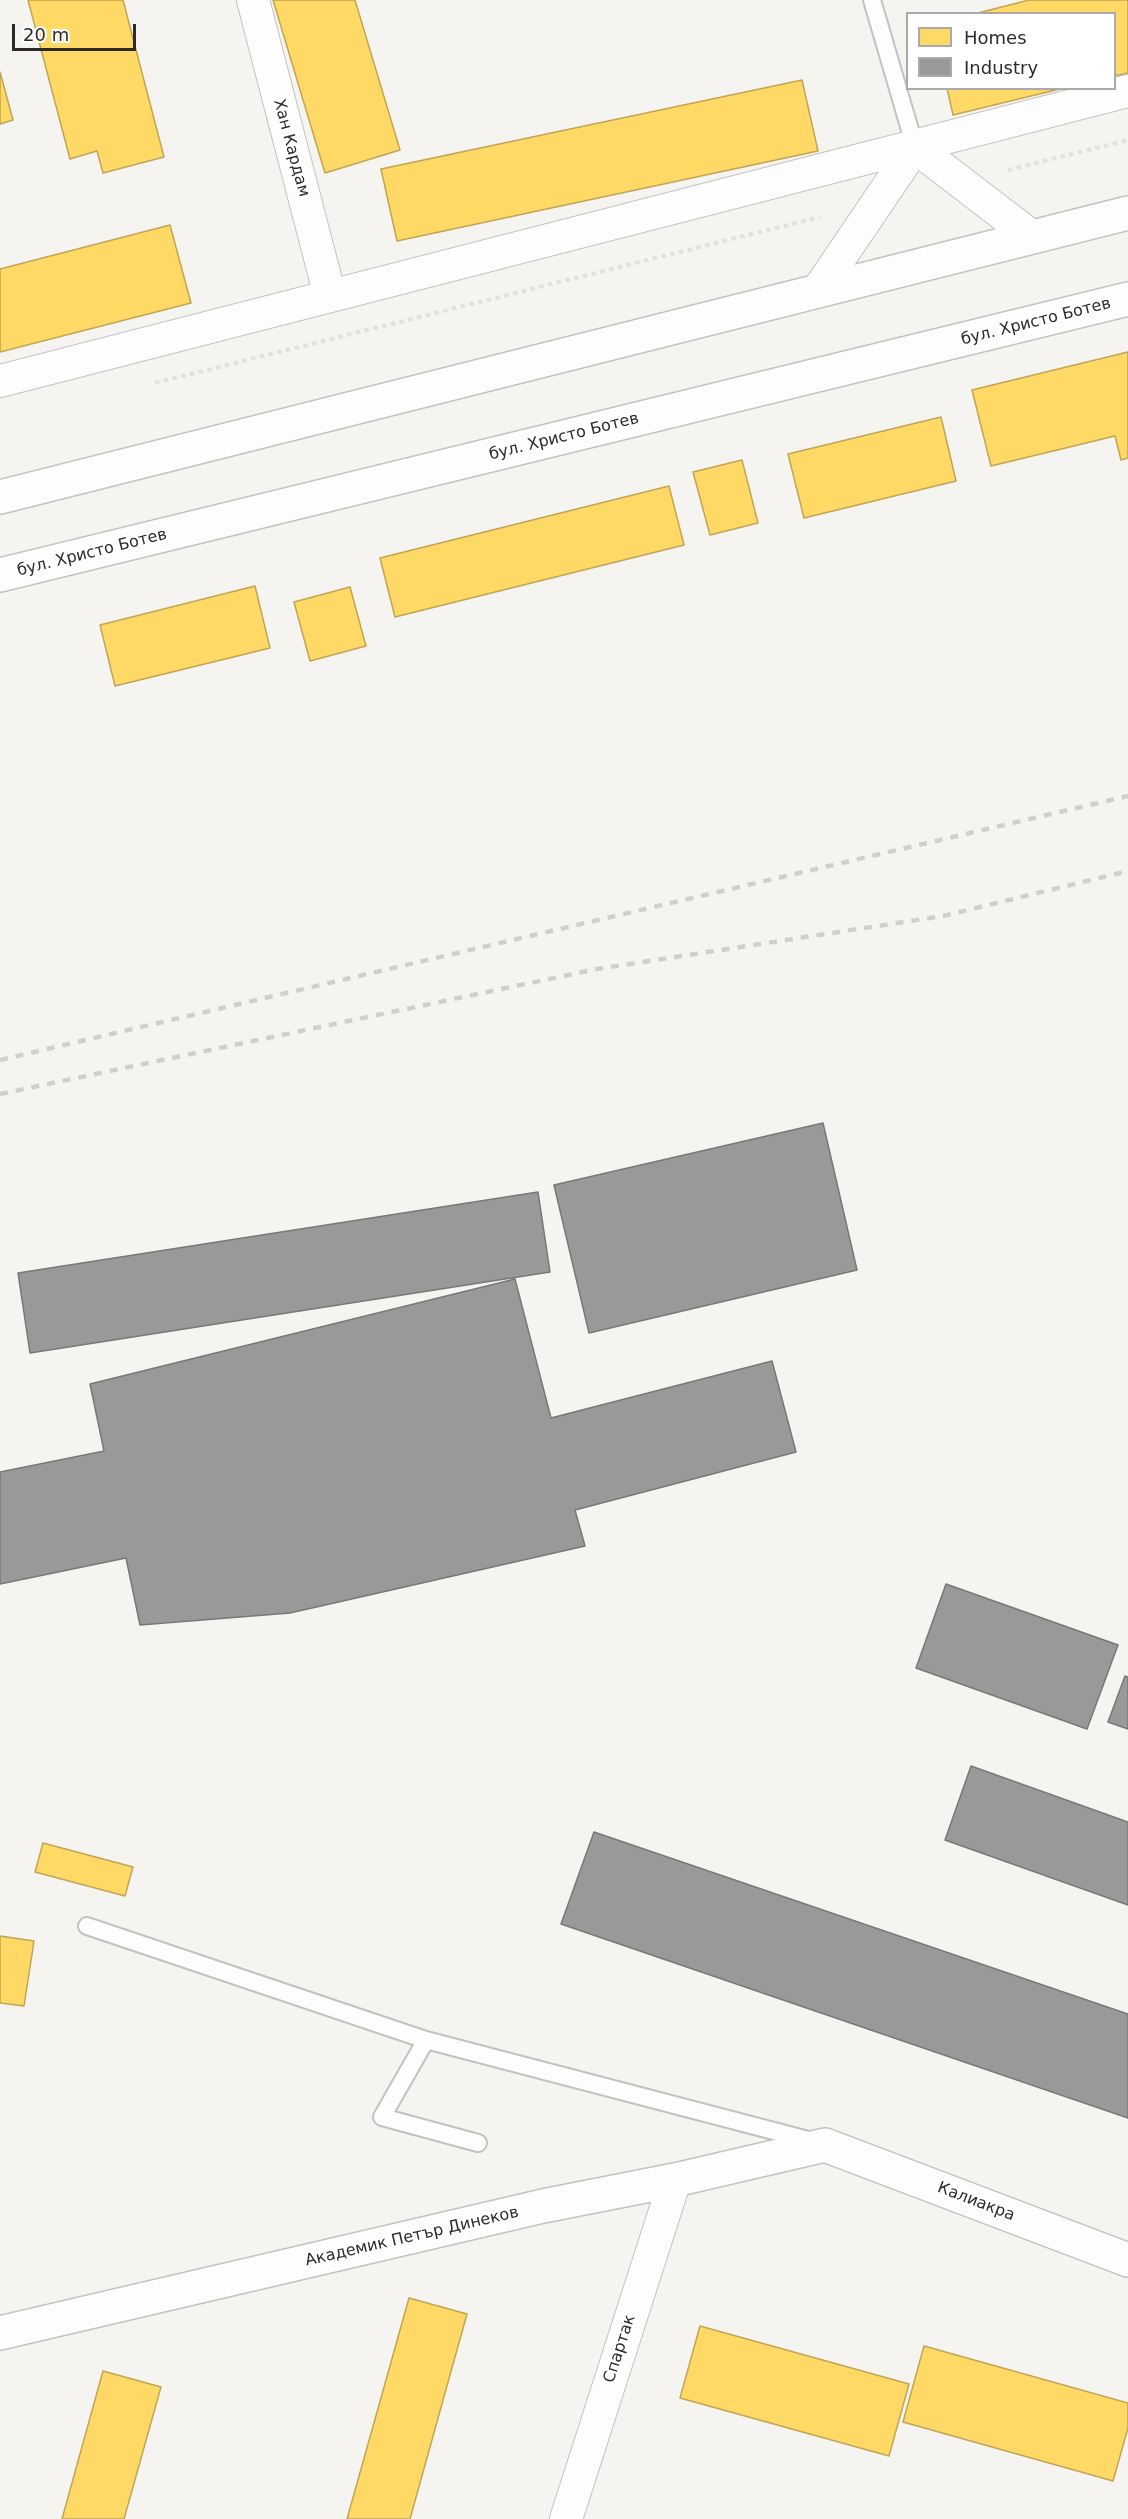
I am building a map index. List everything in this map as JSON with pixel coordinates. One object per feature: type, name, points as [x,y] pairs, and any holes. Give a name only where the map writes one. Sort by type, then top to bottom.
[{"type":"main road","points":[[0,497],[1128,213]]},
{"type":"main road","name":"бул. Христо Ботев","points":[[0,575],[1128,299]]},
{"type":"main road","name":"Академик Петър Динеков","points":[[0,2333],[521,2211],[675,2180],[825,2145]]},
{"type":"main road","name":"Калиакра","points":[[825,2145],[1128,2260]]},
{"type":"street","name":"Хан Кардам","points":[[253,0],[330,297]]},
{"type":"street","points":[[0,381],[1128,91]]},
{"type":"street","points":[[915,147],[1031,236]]},
{"type":"street","points":[[818,290],[915,147]]},
{"type":"street","name":"Спартак","points":[[566,2519],[675,2180]]},
{"type":"lane","points":[[873,0],[915,147]]},
{"type":"lane","points":[[87,1926],[426,2040],[825,2145]]},
{"type":"lane","points":[[426,2040],[382,2117],[478,2143]]},
{"type":"path","points":[[961,182],[1128,140]]},
{"type":"path","points":[[150,384],[877,203]]},
{"type":"building: Homes","points":[[28,0],[123,0],[164,157],[103,173],[97,151],[70,159]]},
{"type":"building: Homes","points":[[273,0],[355,0],[400,150],[325,173]]},
{"type":"building: Homes","points":[[1029,0],[1128,0],[1128,73],[1116,76],[1116,12],[982,12]]},
{"type":"building: Homes","points":[[0,72],[13,120],[0,124]]},
{"type":"building: Homes","points":[[802,80],[818,151],[397,241],[381,169]]},
{"type":"building: Homes","points":[[947,90],[1056,90],[953,115]]},
{"type":"building: Homes","points":[[170,225],[191,303],[0,352],[0,269]]},
{"type":"building: Homes","points":[[1128,352],[1128,458],[1121,460],[1115,436],[991,466],[972,390]]},
{"type":"building: Homes","points":[[941,417],[956,481],[804,518],[788,454]]},
{"type":"building: Homes","points":[[742,460],[758,523],[710,535],[693,472]]},
{"type":"building: Homes","points":[[669,486],[684,545],[395,617],[380,558]]},
{"type":"building: Homes","points":[[255,586],[270,648],[115,686],[100,625]]},
{"type":"building: Homes","points":[[350,587],[366,646],[310,661],[294,602]]},
{"type":"building: Homes","points":[[43,1843],[133,1867],[125,1896],[35,1872]]},
{"type":"building: Homes","points":[[0,1936],[34,1941],[24,2006],[0,2003]]},
{"type":"building: Homes","points":[[409,2298],[467,2314],[410,2519],[347,2519]]},
{"type":"building: Homes","points":[[700,2326],[909,2384],[889,2456],[680,2398]]},
{"type":"building: Homes","points":[[924,2346],[1128,2403],[1128,2428],[1113,2481],[903,2422]]},
{"type":"building: Homes","points":[[103,2371],[161,2387],[124,2519],[62,2519]]},
{"type":"building: Industry","points":[[823,1123],[857,1270],[589,1333],[554,1185]]},
{"type":"building: Industry","points":[[538,1192],[550,1272],[30,1353],[18,1273]]},
{"type":"building: Industry","points":[[515,1279],[551,1418],[772,1361],[796,1452],[575,1510],[585,1546],[290,1613],[140,1625],[126,1558],[0,1584],[0,1472],[104,1451],[90,1384]]},
{"type":"building: Industry","points":[[946,1584],[1118,1645],[1087,1729],[916,1668]]},
{"type":"building: Industry","points":[[1125,1676],[1128,1677],[1128,1729],[1108,1722]]},
{"type":"building: Industry","points":[[971,1766],[1128,1822],[1128,1905],[945,1840]]},
{"type":"building: Industry","points":[[594,1832],[1128,2014],[1128,2118],[561,1924]]},
{"type":"railway","points":[[0,1060],[1128,796]]},
{"type":"railway","points":[[0,1094],[597,969],[943,916],[1128,871]]}]
